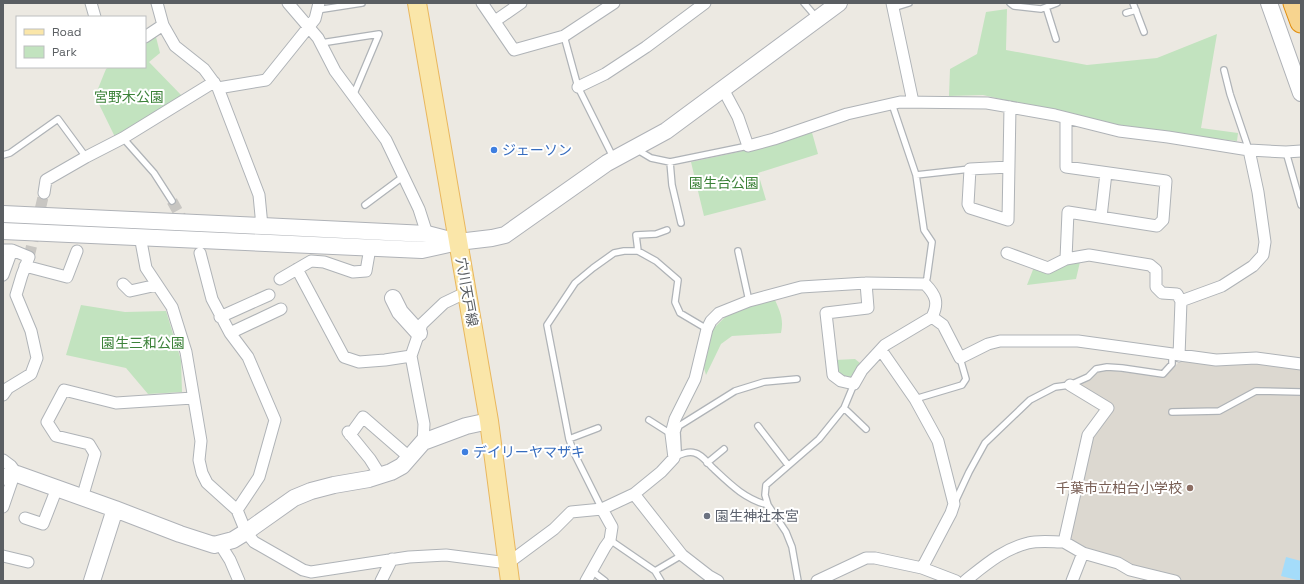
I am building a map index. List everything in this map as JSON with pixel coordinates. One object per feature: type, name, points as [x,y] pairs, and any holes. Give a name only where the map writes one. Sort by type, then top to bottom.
[{"type":"highway","points":[[1294,3],[1301,22]]},
{"type":"main road","name":"穴川天戸線","points":[[418,3],[489,421],[510,581]]},
{"type":"street","points":[[91,3],[95,16]]},
{"type":"street","points":[[157,3],[163,25],[175,46],[204,69],[216,85],[259,195],[262,226]]},
{"type":"street","points":[[288,3],[318,38],[335,71],[386,140],[419,209],[427,234]]},
{"type":"street","points":[[482,3],[514,50],[564,36],[614,3]]},
{"type":"street","points":[[495,21],[521,3]]},
{"type":"street","points":[[3,231],[140,236],[422,250],[458,242],[505,235],[607,163],[666,131],[839,3]]},
{"type":"street","points":[[1269,3],[1301,94]]},
{"type":"street","points":[[578,87],[605,74],[701,4]]},
{"type":"street","points":[[892,5],[913,102]]},
{"type":"street","points":[[44,193],[46,180],[86,156],[123,138],[216,85],[266,80],[309,27],[315,18],[318,7]]},
{"type":"street","points":[[146,36],[163,25]]},
{"type":"street","points":[[723,89],[738,117],[748,146],[774,139],[847,114],[892,103],[913,102],[987,104],[1066,118],[1120,131],[1249,150],[1286,152],[1301,151]]},
{"type":"street","points":[[1009,167],[970,170],[968,204],[970,208],[1008,220],[1009,167],[1010,107]]},
{"type":"street","points":[[1066,118],[1066,168],[1166,181],[1163,220],[1156,226],[1068,212],[1066,259]]},
{"type":"street","points":[[1180,301],[1222,286],[1253,266],[1263,255],[1265,242],[1258,192],[1249,150]]},
{"type":"street","points":[[1101,217],[1106,173]]},
{"type":"street","points":[[3,214],[427,234],[458,242]]},
{"type":"street","points":[[140,236],[146,268],[172,307],[186,352],[201,441],[199,460],[202,474],[207,483],[237,510],[246,532],[254,542],[303,570],[311,572],[392,559],[446,555],[508,563],[554,529],[571,512],[602,509],[634,494],[661,472],[676,456],[671,434],[675,419],[696,379],[707,328],[710,321],[718,313],[749,302],[801,287],[866,283],[924,284],[929,288],[936,299],[936,308],[932,317],[885,345],[862,370],[854,384],[841,381],[833,375],[826,313],[868,308],[866,283]]},
{"type":"street","points":[[280,279],[310,261],[324,262],[353,272],[366,271],[370,248]]},
{"type":"street","points":[[3,275],[8,250],[29,257],[16,295],[31,331],[36,358],[31,374],[8,388],[3,395]]},
{"type":"street","points":[[25,266],[67,277],[77,251]]},
{"type":"street","points":[[200,253],[212,299],[220,317],[248,357],[275,420],[259,477],[237,510]]},
{"type":"street","points":[[1007,253],[1048,268],[1066,259],[1089,255],[1150,265],[1156,270],[1156,287],[1162,293],[1177,294],[1180,301],[1175,355]]},
{"type":"street","points":[[297,269],[344,356],[359,362],[411,356]]},
{"type":"street","points":[[123,284],[130,291],[157,285]]},
{"type":"street","points":[[423,442],[424,424],[411,356],[422,324],[444,303],[467,292]]},
{"type":"street","points":[[220,317],[269,295]]},
{"type":"street","points":[[392,298],[400,312],[419,333]]},
{"type":"street","points":[[230,333],[281,309]]},
{"type":"street","points":[[932,317],[943,325],[960,358],[988,344],[1000,341],[1078,341],[1216,360],[1256,358],[1301,364]]},
{"type":"street","points":[[880,350],[915,399],[938,441],[954,504],[951,513],[922,568]]},
{"type":"street","points":[[1064,542],[1088,436],[1108,408],[1070,385]]},
{"type":"street","points":[[82,498],[95,454],[89,444],[56,436],[47,422],[64,390],[116,403],[193,398]]},
{"type":"street","points":[[380,475],[370,459],[349,433],[363,417],[409,457]]},
{"type":"street","points":[[11,475],[57,488],[214,545],[233,540],[294,498],[311,491],[334,485],[369,479],[391,472],[402,466],[423,442],[466,426],[489,421]]},
{"type":"street","points":[[3,460],[11,466],[11,475],[3,507]]},
{"type":"street","points":[[25,518],[43,524],[57,488]]},
{"type":"street","points":[[634,494],[682,555],[718,581]]},
{"type":"street","points":[[589,576],[610,540],[612,527],[602,509]]},
{"type":"street","points":[[92,581],[115,510]]},
{"type":"street","points":[[965,581],[1008,550],[1029,543],[1064,542],[1082,553],[1118,563],[1130,570],[1176,581]]},
{"type":"street","points":[[220,544],[230,560],[239,581]]},
{"type":"street","points":[[1072,581],[1082,553]]},
{"type":"street","points":[[3,556],[28,562]]},
{"type":"street","points":[[817,581],[866,558],[875,558],[922,568],[956,581]]},
{"type":"street","points":[[381,581],[392,559]]},
{"type":"lane","points":[[318,7],[362,3]]},
{"type":"lane","points":[[804,3],[818,19]]},
{"type":"lane","points":[[892,5],[909,3]]},
{"type":"lane","points":[[1010,3],[1014,6],[1040,9],[1057,3]]},
{"type":"lane","points":[[1133,3],[1144,32]]},
{"type":"lane","points":[[1046,7],[1056,39]]},
{"type":"lane","points":[[1126,13],[1136,10]]},
{"type":"lane","points":[[321,43],[379,34],[353,96]]},
{"type":"lane","points":[[564,36],[578,87],[614,159]]},
{"type":"lane","points":[[1224,70],[1230,94],[1249,150]]},
{"type":"lane","points":[[892,103],[916,175],[924,230],[932,242],[927,278],[924,284]]},
{"type":"lane","points":[[3,155],[10,153],[58,119],[86,156]]},
{"type":"lane","points":[[123,138],[154,173],[172,201]]},
{"type":"lane","points":[[634,148],[651,158],[670,162],[748,146]]},
{"type":"lane","points":[[1286,152],[1301,205]]},
{"type":"lane","points":[[670,162],[672,185],[681,223]]},
{"type":"lane","points":[[916,175],[970,170]]},
{"type":"lane","points":[[365,205],[404,176]]},
{"type":"lane","points":[[638,251],[636,235],[656,234],[667,230]]},
{"type":"lane","points":[[602,509],[574,453],[569,439],[547,325],[575,283],[593,268],[614,253],[638,251],[656,260],[678,280],[674,302],[680,313],[707,328]]},
{"type":"lane","points":[[738,251],[749,302]]},
{"type":"lane","points":[[954,504],[968,472],[985,443],[1030,400],[1055,387],[1070,385],[1088,377],[1096,370],[1122,368],[1163,374],[1172,364],[1175,355]]},
{"type":"lane","points":[[915,399],[962,385],[966,379],[960,358]]},
{"type":"lane","points":[[768,505],[755,501],[735,489],[702,457],[694,452],[676,456],[677,432],[679,426],[735,391],[764,382],[797,379]]},
{"type":"lane","points":[[798,581],[790,542],[786,532],[768,505],[765,495],[766,485],[818,439],[844,408],[854,384]]},
{"type":"lane","points":[[1172,412],[1219,411],[1256,391],[1301,392]]},
{"type":"lane","points":[[844,408],[866,429]]},
{"type":"lane","points":[[649,420],[671,434]]},
{"type":"lane","points":[[758,426],[788,465]]},
{"type":"lane","points":[[569,439],[598,428]]},
{"type":"lane","points":[[707,463],[724,449]]},
{"type":"lane","points":[[610,540],[655,571],[661,581]]},
{"type":"lane","points":[[655,571],[682,555]]},
{"type":"lane","points":[[589,576],[605,581]]},
{"type":"shaded area","name":"千葉市立柏台小学校","points":[[1181,360],[1263,362],[1301,368],[1301,581],[1185,581],[1129,566],[1084,551],[1067,540],[1090,435],[1110,407],[1076,386],[1099,372],[1108,370],[1164,377]]},
{"type":"green space","points":[[1007,9],[1006,50],[1087,65],[1157,58],[1217,34],[1201,128],[1238,133],[1237,141],[1105,125],[1074,116],[983,95],[949,96],[950,69],[977,54],[986,12]]},
{"type":"green space","name":"宮野木公園","points":[[155,33],[160,53],[149,62],[183,97],[115,137],[95,96],[108,68],[146,68],[146,40]]},
{"type":"green space","name":"園生台公園","points":[[811,129],[818,154],[758,173],[766,200],[704,216],[691,162],[748,150]]},
{"type":"green space","points":[[1080,262],[1076,279],[1027,285],[1034,267]]},
{"type":"green space","points":[[774,298],[781,315],[781,333],[732,336],[721,344],[706,375],[704,368],[713,329],[727,315]]},
{"type":"green space","name":"園生三和公園","points":[[81,305],[125,312],[166,311],[181,360],[182,392],[148,394],[126,368],[66,355]]},
{"type":"green space","points":[[855,359],[860,363],[850,378],[841,376],[835,371],[835,360]]},
{"type":"water","points":[[1286,557],[1301,561],[1301,581],[1281,576]]},
{"type":"tunnel","points":[[29,257],[44,193]]},
{"type":"tunnel","points":[[172,201],[186,226]]},
{"type":"place","name":"ジェーソン","points":[[494,150]]},
{"type":"place","name":"デイリーヤマザキ","points":[[465,452]]},
{"type":"place","name":"千葉市立柏台小学校","points":[[1190,488]]},
{"type":"place","name":"園生神社本宮","points":[[707,516]]}]
